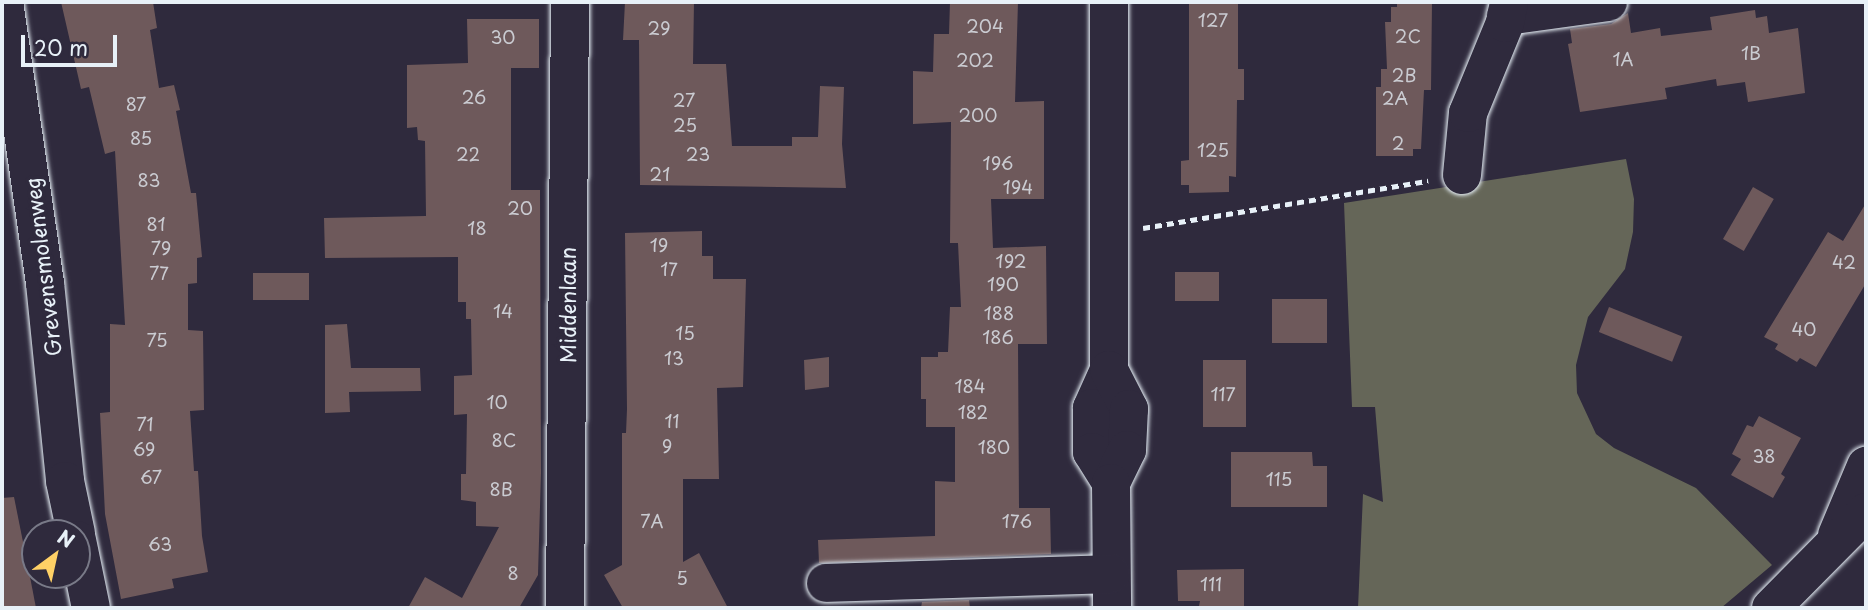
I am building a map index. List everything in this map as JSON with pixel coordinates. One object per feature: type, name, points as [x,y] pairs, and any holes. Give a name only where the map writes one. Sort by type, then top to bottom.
[{"type":"street","name":"Grevensmolenweg","points":[[4,2],[45,283],[65,481],[73,519]]},
{"type":"street","name":"Middenlaan","points":[[565,608],[570,2]]},
{"type":"street","points":[[826,583],[1111,591],[1111,483],[1092,452],[1092,408],[1109,370],[1109,2]]},
{"type":"street","points":[[1462,175],[1468,113],[1508,9],[1608,2]]},
{"type":"street","points":[[1830,552],[1866,466]]},
{"type":"street","points":[[1791,601],[1866,512]]},
{"type":"street","points":[[87,589],[91,608]]},
{"type":"path","points":[[1108,234],[1462,175]]},
{"type":"green space","points":[[1626,159],[1634,199],[1633,232],[1625,269],[1588,317],[1576,365],[1577,393],[1596,434],[1614,448],[1696,488],[1772,565],[1721,608],[1358,608],[1363,494],[1383,502],[1375,407],[1352,407],[1344,203]]},
{"type":"building","points":[[61,2],[153,2],[157,28],[150,30],[159,88],[174,85],[191,193],[196,193],[202,257],[197,258],[197,283],[188,284],[188,330],[203,331],[204,410],[190,411],[194,471],[198,471],[202,536],[208,572],[172,579],[174,588],[121,599],[105,514],[100,413],[110,412],[110,324],[125,325],[115,151],[105,154],[89,87],[81,89]]},
{"type":"building","points":[[625,2],[694,2],[693,64],[726,64],[732,146],[792,146],[792,137],[818,137],[820,86],[844,87],[842,144],[846,188],[640,185],[639,40],[623,40]]},
{"type":"building","points":[[950,2],[1018,2],[1015,102],[1044,101],[1044,199],[991,199],[993,248],[1046,246],[1047,344],[1018,344],[1019,508],[1050,508],[1051,554],[819,563],[818,540],[935,536],[935,481],[955,482],[955,427],[926,427],[926,399],[921,399],[921,357],[938,357],[938,352],[948,352],[950,307],[961,307],[958,243],[950,243],[951,122],[913,124],[913,71],[933,72],[934,34],[949,34]]},
{"type":"building","points":[[1189,2],[1238,2],[1238,69],[1244,69],[1244,100],[1237,100],[1236,177],[1229,176],[1229,192],[1189,193],[1189,185],[1181,185],[1181,161],[1189,160]]},
{"type":"building","points":[[1397,2],[1432,2],[1431,90],[1424,90],[1421,149],[1413,149],[1413,156],[1376,156],[1376,87],[1381,87],[1381,69],[1387,69],[1385,22],[1391,22],[1391,7],[1397,7]]},
{"type":"building","points":[[1755,10],[1756,18],[1767,16],[1769,33],[1798,28],[1805,93],[1748,102],[1745,82],[1717,86],[1716,79],[1665,88],[1667,99],[1580,112],[1568,44],[1572,43],[1570,29],[1611,24],[1628,13],[1631,33],[1660,28],[1661,36],[1712,30],[1710,17]]},
{"type":"building","points":[[467,19],[539,19],[539,68],[511,68],[511,190],[540,190],[541,473],[538,575],[519,608],[408,608],[425,577],[462,598],[499,527],[476,526],[476,502],[461,500],[461,474],[466,474],[467,414],[454,415],[454,376],[472,375],[471,319],[466,319],[466,302],[458,302],[458,257],[325,258],[324,218],[426,216],[425,141],[418,140],[417,127],[407,128],[407,65],[468,63]]},
{"type":"building","points":[[1753,187],[1774,199],[1744,251],[1723,239]]},
{"type":"building","points":[[1866,203],[1866,283],[1816,367],[1800,358],[1797,362],[1775,349],[1778,344],[1764,337],[1828,232],[1843,241]]},
{"type":"building","points":[[702,231],[702,256],[713,256],[713,279],[746,279],[743,387],[717,388],[719,479],[683,479],[683,562],[699,553],[728,608],[623,608],[604,575],[622,565],[622,433],[626,433],[627,409],[625,233]]},
{"type":"building","points":[[1175,272],[1219,272],[1219,301],[1175,301]]},
{"type":"building","points":[[253,273],[309,273],[309,300],[253,300]]},
{"type":"building","points":[[1272,299],[1327,299],[1327,343],[1272,343]]},
{"type":"building","points":[[1609,307],[1682,337],[1672,362],[1599,332]]},
{"type":"building","points":[[347,324],[351,368],[420,368],[421,391],[349,392],[350,412],[325,413],[325,325]]},
{"type":"building","points":[[829,357],[829,387],[805,390],[804,360]]},
{"type":"building","points":[[1203,360],[1246,360],[1246,427],[1203,427]]},
{"type":"building","points":[[1759,416],[1801,438],[1781,474],[1785,477],[1773,498],[1731,475],[1741,459],[1732,454],[1747,425],[1753,427]]},
{"type":"building","points":[[1231,452],[1312,452],[1313,466],[1327,466],[1327,507],[1231,507]]},
{"type":"building","points":[[14,497],[21,532],[21,589],[32,589],[36,608],[2,608],[2,498]]},
{"type":"building","points":[[1244,569],[1244,607],[1199,606],[1200,601],[1178,601],[1177,570]]},
{"type":"building","points":[[969,600],[970,608],[921,608],[922,602]]}]
